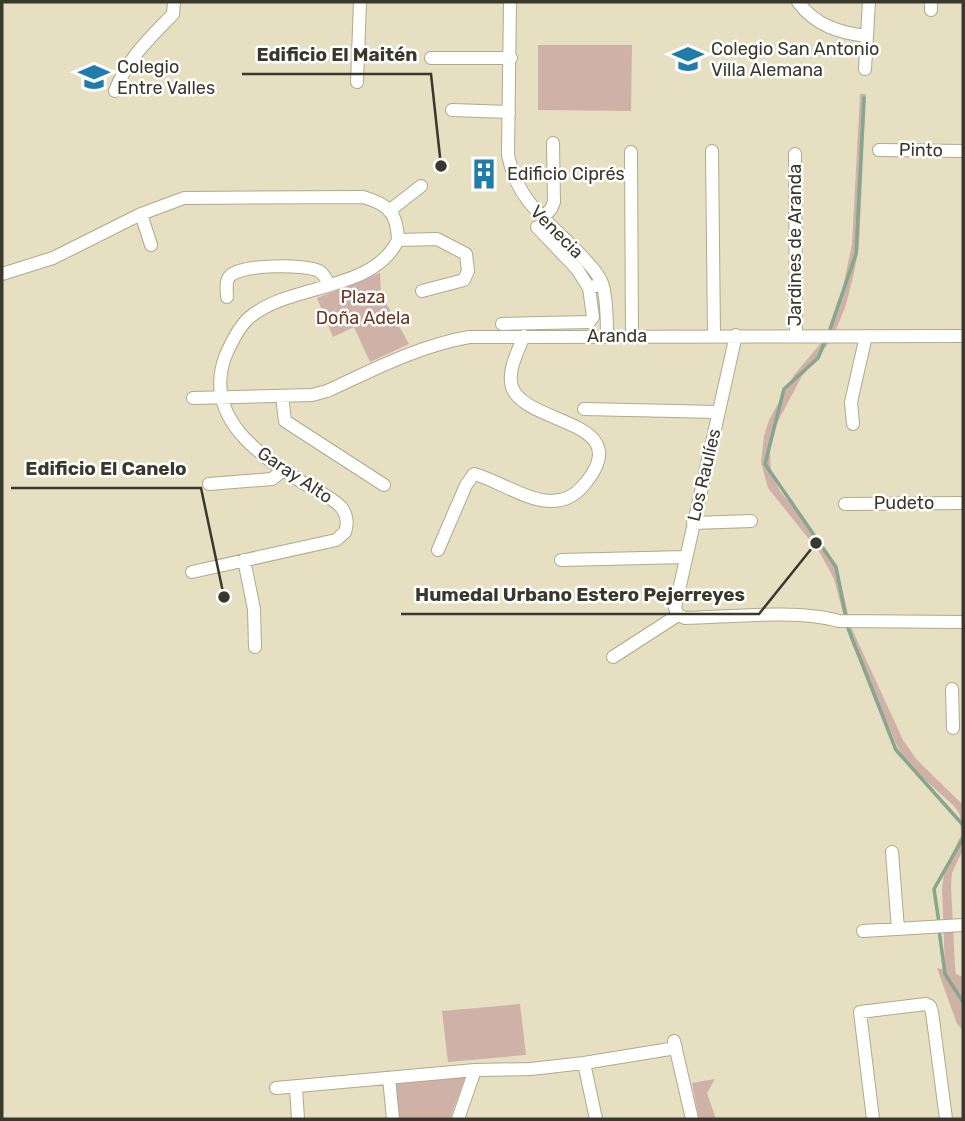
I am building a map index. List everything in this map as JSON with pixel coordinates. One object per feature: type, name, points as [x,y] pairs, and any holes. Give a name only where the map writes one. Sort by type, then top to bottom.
[{"type":"street","points":[[115,91],[123,71],[173,14],[174,2]]},
{"type":"street","points":[[357,82],[360,2]]},
{"type":"street","name":"Venecia","points":[[510,2],[508,155],[512,173],[524,199],[540,222],[587,262],[602,284]]},
{"type":"street","points":[[798,2],[806,13],[827,27],[848,34],[867,36]]},
{"type":"street","points":[[865,69],[869,2]]},
{"type":"street","points":[[430,58],[511,58]]},
{"type":"street","points":[[452,110],[509,113]]},
{"type":"street","points":[[502,324],[589,322],[593,317],[589,288],[540,222],[554,202],[553,143]]},
{"type":"street","name":"Pinto","points":[[879,150],[963,150]]},
{"type":"street","points":[[712,151],[714,335]]},
{"type":"street","points":[[631,152],[632,336]]},
{"type":"street","name":"Jardines de Aranda","points":[[795,154],[796,336]]},
{"type":"street","points":[[389,211],[421,186]]},
{"type":"street","points":[[2,274],[53,258],[141,214],[184,198],[363,197],[384,203],[396,224],[398,240],[437,239],[466,254],[468,271],[464,280],[422,291]]},
{"type":"street","points":[[141,214],[151,245]]},
{"type":"street","name":"Garay Alto","points":[[192,572],[336,540],[345,532],[347,523],[343,510],[283,470],[238,432],[226,413],[222,397],[224,360],[234,336],[250,317],[271,304],[366,272],[382,262],[398,240]]},
{"type":"street","points":[[227,297],[230,276],[250,268],[314,269],[324,274],[329,284]]},
{"type":"street","points":[[589,288],[602,284],[607,336]]},
{"type":"street","name":"Los Raulíes","points":[[678,615],[675,608],[736,335]]},
{"type":"street","points":[[438,550],[466,485],[474,474],[536,500],[548,501],[569,497],[579,491],[597,470],[598,452],[594,441],[586,432],[517,397],[512,386],[511,371],[524,336]]},
{"type":"street","points":[[853,424],[851,402],[866,336]]},
{"type":"street","name":"Aranda","points":[[193,398],[312,395],[327,391],[409,353],[469,337],[963,336]]},
{"type":"street","points":[[282,396],[283,416],[290,425],[384,485]]},
{"type":"street","points":[[584,410],[718,412]]},
{"type":"street","points":[[209,484],[272,479],[283,470]]},
{"type":"street","name":"Pudeto","points":[[845,503],[963,503]]},
{"type":"street","points":[[693,523],[751,522]]},
{"type":"street","points":[[561,561],[686,557]]},
{"type":"street","points":[[244,560],[254,609],[255,647]]},
{"type":"street","points":[[613,657],[678,615],[685,618],[802,615],[822,616],[839,621],[963,622]]},
{"type":"street","points":[[953,688],[958,710],[953,728]]},
{"type":"street","points":[[892,852],[898,929]]},
{"type":"street","points":[[863,931],[957,926]]},
{"type":"street","points":[[854,999],[855,1007],[860,1012],[873,1119]]},
{"type":"street","points":[[860,1012],[921,1004],[930,1006],[946,1119]]},
{"type":"street","points":[[276,1088],[475,1070],[531,1069],[584,1063],[675,1044],[692,1119]]},
{"type":"street","points":[[584,1063],[596,1119]]},
{"type":"street","points":[[458,1119],[475,1070]]},
{"type":"street","points":[[389,1078],[393,1119]]},
{"type":"street","points":[[296,1088],[298,1119]]},
{"type":"green space","points":[[538,45],[632,45],[631,111],[538,110]]},
{"type":"green space","points":[[860,94],[866,94],[859,247],[854,273],[845,308],[832,339],[802,376],[775,427],[770,451],[771,474],[780,491],[814,533],[838,570],[851,627],[903,740],[917,760],[963,805],[963,849],[952,873],[951,886],[955,968],[956,974],[963,977],[963,1035],[937,968],[945,970],[942,887],[945,869],[961,835],[960,815],[954,806],[913,769],[899,750],[850,639],[834,579],[820,553],[768,488],[761,462],[769,420],[794,375],[826,337],[840,301],[852,244]]},
{"type":"green space","name":"Plaza Doña Adela","points":[[380,273],[381,294],[409,344],[370,362],[354,327],[333,337],[317,298]]},
{"type":"green space","points":[[520,1004],[526,1055],[448,1062],[442,1011]]},
{"type":"green space","points":[[466,1075],[450,1119],[399,1119],[396,1082]]},
{"type":"green space","points":[[715,1079],[707,1093],[716,1119],[699,1119],[692,1083]]},
{"type":"waterway","points":[[829,332],[856,254],[864,98]]},
{"type":"waterway","points":[[826,339],[818,358],[784,389],[765,464],[836,567],[848,628],[896,750],[963,825]]},
{"type":"waterway","points":[[939,923],[934,889],[963,838]]},
{"type":"waterway","points":[[939,930],[945,974],[963,1002]]},
{"type":"place","name":"Colegio San Antonio Villa Alemana","points":[[688,59]]},
{"type":"place","name":"Colegio Entre Valles","points":[[94,77]]},
{"type":"place","name":"Edificio El Maitén","points":[[441,166]]},
{"type":"place","name":"Edificio Ciprés","points":[[484,174]]},
{"type":"place","name":"Humedal Urbano Estero Pejerreyes","points":[[816,543]]},
{"type":"place","name":"Edificio El Canelo","points":[[224,597]]}]
